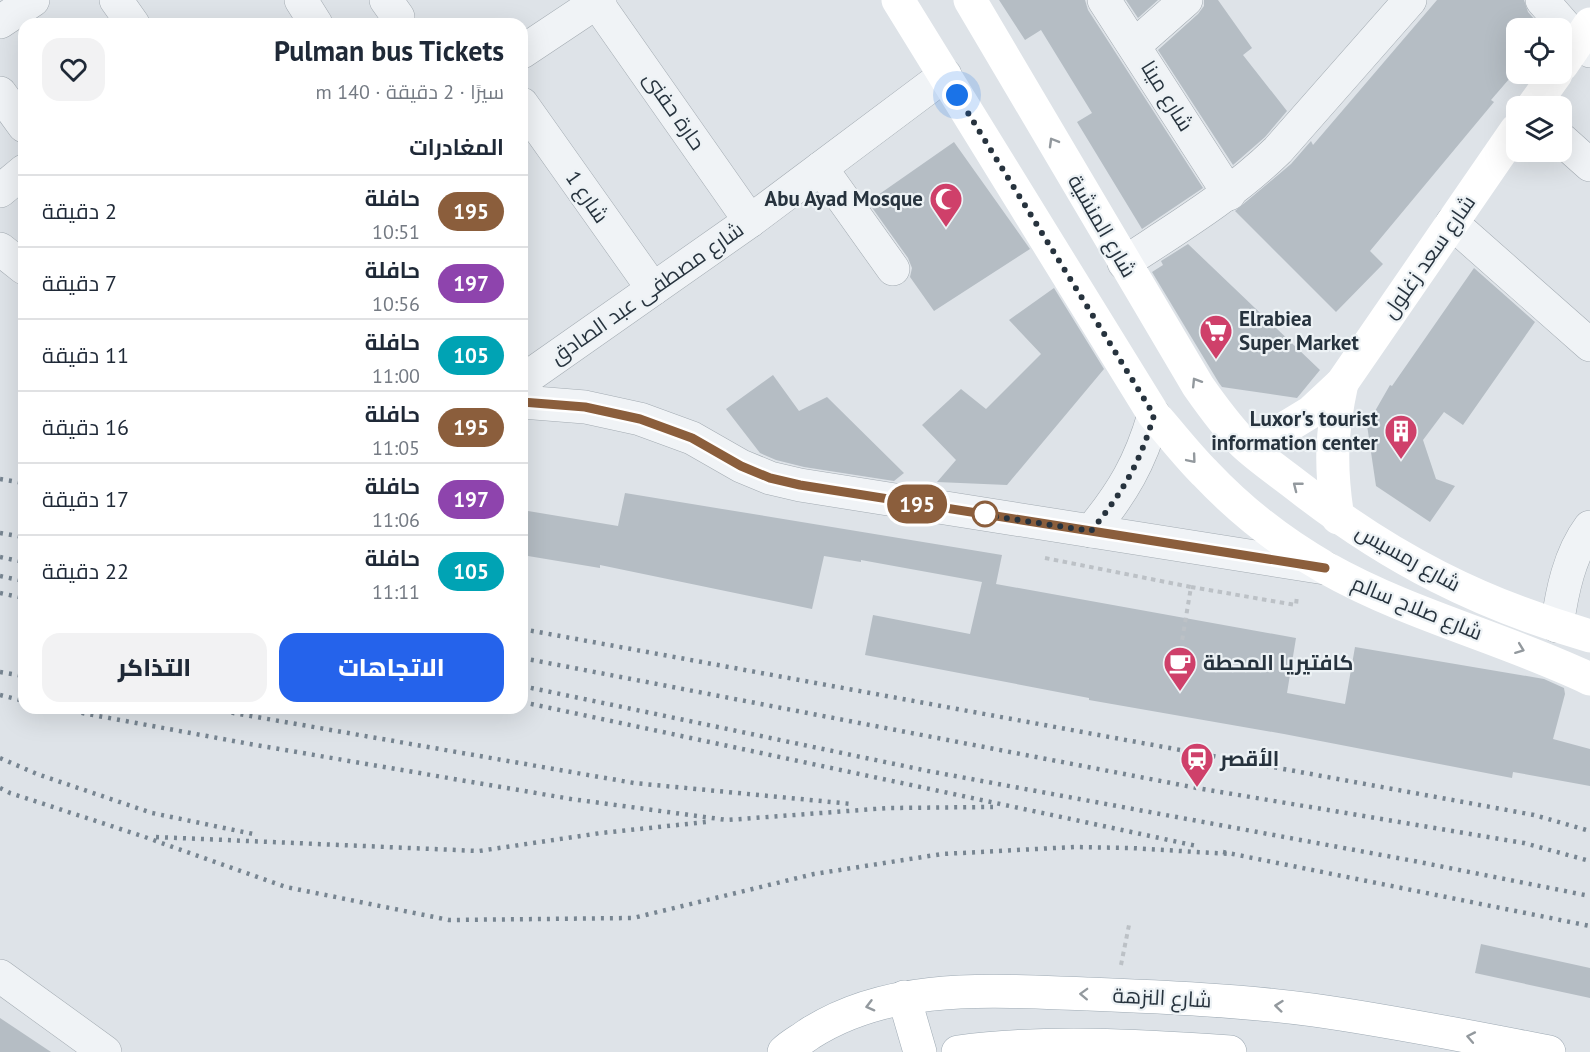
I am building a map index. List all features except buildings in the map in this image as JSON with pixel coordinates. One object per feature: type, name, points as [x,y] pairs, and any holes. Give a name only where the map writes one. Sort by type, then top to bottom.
[{"type":"main road","points":[[898,0],[1154,415]]},
{"type":"main road","name":"شارع المنشية","points":[[970,0],[1198,386],[1219,416],[1245,444]]},
{"type":"main road","name":"شارع سعد زغلول","points":[[1245,444],[1275,434],[1311,412],[1342,383],[1506,145]]},
{"type":"main road","name":"شارع سعد زغلول","points":[[1338,518],[1331,451],[1342,383]]},
{"type":"main road","name":"شارع صلاح سالم","points":[[1154,415],[1205,473],[1242,508],[1313,566],[1561,665],[1590,679]]},
{"type":"main road","name":"شارع رمسيس","points":[[1245,444],[1338,518],[1443,581],[1500,606],[1590,636]]},
{"type":"main road","name":"شارع النزهة","points":[[784,1052],[824,1025],[862,1007],[904,997],[993,991],[1153,996],[1311,1010],[1385,1021],[1549,1052]]},
{"type":"main road","points":[[904,997],[920,1052]]},
{"type":"main road","points":[[958,1052],[1001,1046],[1230,1052]]},
{"type":"street","points":[[0,22],[33,0]]},
{"type":"street","points":[[116,0],[129,18]]},
{"type":"street","points":[[301,0],[312,18]]},
{"type":"street","name":"شارع مينا","points":[[1104,0],[1229,194]]},
{"type":"street","points":[[1135,45],[1186,0]]},
{"type":"street","points":[[1124,263],[1229,194],[1254,173],[1278,150],[1410,0]]},
{"type":"street","points":[[1542,0],[1580,45]]},
{"type":"street","points":[[528,48],[597,1]]},
{"type":"street","name":"حارة حفنى","points":[[597,1],[750,221]]},
{"type":"street","name":"شارع مصطفى عبد الصادق","points":[[528,381],[750,221],[945,75]]},
{"type":"street","points":[[0,93],[18,118]]},
{"type":"street","name":"شارع 1","points":[[528,113],[653,290]]},
{"type":"street","points":[[1572,149],[1590,165]]},
{"type":"street","points":[[821,168],[893,269]]},
{"type":"street","points":[[0,192],[18,176]]},
{"type":"street","points":[[1452,223],[1590,345]]},
{"type":"street","points":[[0,249],[18,263]]},
{"type":"street","points":[[528,387],[585,407],[640,419],[692,438],[741,466],[770,478],[800,485],[1313,566]]},
{"type":"street","points":[[1091,531],[1113,505],[1130,477],[1145,447],[1154,415]]},
{"type":"street","points":[[1557,626],[1570,565],[1590,527]]},
{"type":"street","points":[[0,976],[105,1052]]},
{"type":"path","points":[[1042,558],[1296,605],[1313,566]]},
{"type":"path","points":[[1182,641],[1191,587]]},
{"type":"path","points":[[1123,956],[1129,925]]},
{"type":"railway","points":[[0,479],[18,482]]},
{"type":"railway","points":[[0,533],[18,536]]},
{"type":"railway","points":[[0,557],[18,561]]},
{"type":"railway","points":[[0,576],[18,580]]},
{"type":"railway","points":[[0,593],[18,597]]},
{"type":"railway","points":[[528,630],[1534,815],[1590,831]]},
{"type":"railway","points":[[528,659],[1197,788],[1524,843],[1590,861]]},
{"type":"railway","points":[[0,672],[18,675]]},
{"type":"railway","points":[[528,687],[928,771],[1590,896]]},
{"type":"railway","points":[[0,695],[18,700]]},
{"type":"railway","points":[[528,703],[1197,846]]},
{"type":"railway","points":[[88,714],[571,799],[727,820],[888,808],[993,807]]},
{"type":"railway","points":[[239,714],[634,783],[852,804]]},
{"type":"railway","points":[[0,758],[37,774],[152,813],[258,835]]},
{"type":"railway","points":[[0,788],[286,887],[449,920],[633,918],[814,874],[942,854],[1074,847],[1230,854]]},
{"type":"railway","points":[[156,837],[479,851],[601,833],[706,822]]},
{"type":"railway","points":[[1223,852],[1590,926]]},
{"type":"bus line","name":"195","points":[[528,404],[585,407],[640,419],[692,438],[741,466],[770,478],[800,485],[1325,568]]},
{"type":"place","name":"Abu Ayad Mosque","points":[[946,228]]},
{"type":"place","name":"Elrabiea Super Market","points":[[1216,360]]},
{"type":"place","name":"Luxor's tourist information center","points":[[1401,460]]},
{"type":"place","name":"كافتيريا المحطة","points":[[1180,692]]},
{"type":"place","name":"الأقصر","points":[[1197,788]]},
{"type":"route","points":[[957,95],[1154,415],[1145,447],[1130,477],[1113,505],[1091,531],[979,514],[985,514]]}]
